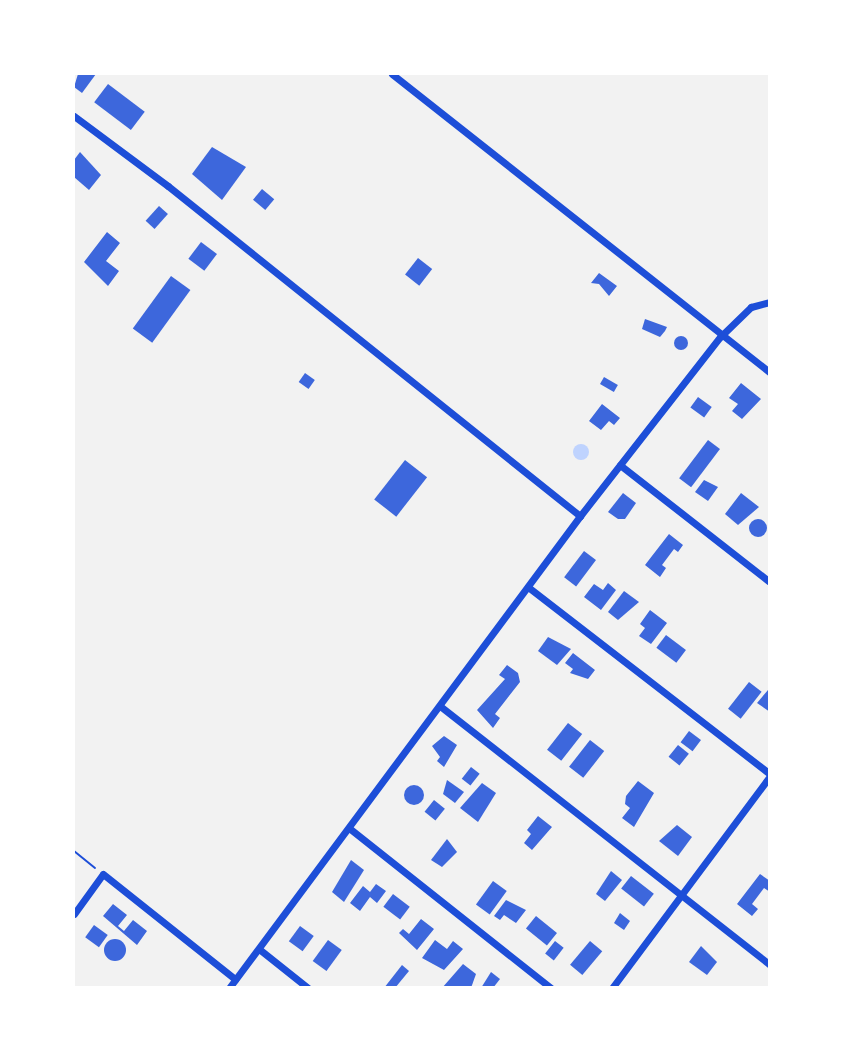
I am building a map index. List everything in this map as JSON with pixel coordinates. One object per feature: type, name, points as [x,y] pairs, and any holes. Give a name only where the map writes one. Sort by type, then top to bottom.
[{"type":"street","points":[[392,74],[720,337],[769,373]]},
{"type":"street","points":[[74,116],[178,194],[580,516]]},
{"type":"street","points":[[229,988],[580,516],[720,337],[751,307],[769,302]]},
{"type":"street","points":[[620,465],[769,582]]},
{"type":"street","points":[[528,587],[769,775],[612,988]]},
{"type":"street","points":[[440,706],[769,965]]},
{"type":"street","points":[[349,828],[551,988]]},
{"type":"street","points":[[74,914],[103,874],[236,979]]},
{"type":"street","points":[[259,949],[308,988]]},
{"type":"path","points":[[74,852],[103,874]]},
{"type":"water","points":[[581,444],[587,446],[587,458],[581,460],[575,458],[573,452],[575,446]]},
{"type":"building","points":[[78,74],[96,74],[82,93],[74,87]]},
{"type":"building","points":[[108,84],[145,112],[131,130],[94,102]]},
{"type":"building","points":[[212,147],[246,167],[222,200],[192,174]]},
{"type":"building","points":[[80,152],[101,175],[89,190],[74,177],[74,160]]},
{"type":"building","points":[[262,189],[274,199],[265,210],[253,200]]},
{"type":"building","points":[[159,206],[168,214],[155,229],[146,221]]},
{"type":"building","points":[[107,232],[120,243],[106,261],[119,271],[108,286],[84,262]]},
{"type":"building","points":[[201,242],[217,254],[204,271],[188,259]]},
{"type":"building","points":[[418,258],[432,269],[419,286],[405,275]]},
{"type":"building","points":[[599,273],[617,286],[609,296],[599,284],[591,283]]},
{"type":"building","points":[[171,276],[190,290],[152,343],[133,329]]},
{"type":"building","points":[[645,319],[667,327],[660,337],[642,329]]},
{"type":"building","points":[[678,336],[684,336],[688,343],[684,350],[678,350],[674,346],[674,340]]},
{"type":"building","points":[[305,373],[315,380],[309,389],[299,382]]},
{"type":"building","points":[[604,377],[618,385],[614,392],[600,384]]},
{"type":"building","points":[[741,383],[761,399],[742,419],[732,411],[738,404],[729,398]]},
{"type":"building","points":[[698,397],[712,407],[704,418],[690,408]]},
{"type":"building","points":[[602,404],[620,418],[614,425],[609,421],[601,430],[589,421]]},
{"type":"building","points":[[708,440],[720,449],[691,487],[679,478]]},
{"type":"building","points":[[405,460],[427,477],[396,517],[374,499]]},
{"type":"building","points":[[704,480],[718,487],[708,501],[695,492]]},
{"type":"building","points":[[623,493],[636,503],[625,519],[618,519],[608,512]]},
{"type":"building","points":[[741,493],[759,507],[738,525],[725,514]]},
{"type":"building","points":[[754,519],[762,519],[767,528],[765,535],[754,537],[749,532],[749,524]]},
{"type":"building","points":[[669,534],[683,545],[678,552],[674,549],[662,565],[666,568],[660,577],[645,565]]},
{"type":"building","points":[[584,551],[596,560],[576,586],[564,577]]},
{"type":"building","points":[[608,583],[616,590],[601,610],[584,597],[594,584],[603,590]]},
{"type":"building","points":[[624,591],[639,602],[618,620],[608,612]]},
{"type":"building","points":[[650,610],[667,623],[651,644],[639,636],[645,628],[640,624]]},
{"type":"building","points":[[666,635],[686,650],[676,663],[656,648]]},
{"type":"building","points":[[548,637],[571,649],[557,665],[538,651]]},
{"type":"building","points":[[573,653],[595,670],[588,679],[570,673],[573,669],[565,663]]},
{"type":"building","points":[[507,665],[518,673],[520,682],[495,714],[500,718],[493,728],[477,710],[505,679],[499,675]]},
{"type":"building","points":[[749,682],[762,692],[741,719],[728,709]]},
{"type":"building","points":[[770,691],[770,712],[757,703]]},
{"type":"building","points":[[568,723],[582,734],[561,761],[547,750]]},
{"type":"building","points":[[689,731],[701,740],[693,751],[681,742]]},
{"type":"building","points":[[444,736],[457,745],[444,767],[437,761],[440,757],[432,746]]},
{"type":"building","points":[[590,740],[604,751],[583,778],[569,767]]},
{"type":"building","points":[[678,745],[689,754],[679,765],[669,757]]},
{"type":"building","points":[[471,767],[480,774],[470,786],[462,779]]},
{"type":"building","points":[[447,780],[464,792],[455,803],[443,794]]},
{"type":"building","points":[[638,781],[654,793],[634,827],[622,818],[630,808],[625,804],[626,796]]},
{"type":"building","points":[[482,783],[496,793],[478,822],[460,808]]},
{"type":"building","points":[[414,785],[421,788],[424,795],[421,802],[414,805],[407,802],[404,795],[407,788]]},
{"type":"building","points":[[434,800],[445,809],[435,820],[425,812]]},
{"type":"building","points":[[538,816],[552,827],[532,850],[524,843],[531,834],[527,830]]},
{"type":"building","points":[[677,825],[692,837],[678,856],[659,841]]},
{"type":"building","points":[[447,839],[457,852],[442,867],[431,860]]},
{"type":"building","points":[[351,860],[364,870],[344,902],[332,892]]},
{"type":"building","points":[[611,871],[622,880],[605,901],[596,894]]},
{"type":"building","points":[[760,874],[770,881],[770,892],[764,888],[752,904],[758,909],[752,916],[737,904]]},
{"type":"building","points":[[631,876],[654,894],[644,906],[621,889]]},
{"type":"building","points":[[493,881],[507,891],[490,914],[476,904]]},
{"type":"building","points":[[376,884],[386,891],[377,903],[370,897],[360,911],[350,903],[363,886],[370,892]]},
{"type":"building","points":[[393,894],[410,907],[400,919],[383,907]]},
{"type":"building","points":[[506,900],[526,910],[516,923],[504,915],[500,920],[494,916]]},
{"type":"building","points":[[113,904],[127,915],[118,926],[124,931],[133,920],[147,931],[137,945],[103,916]]},
{"type":"building","points":[[620,913],[630,921],[624,930],[614,923]]},
{"type":"building","points":[[536,916],[557,933],[547,945],[526,928]]},
{"type":"building","points":[[421,919],[434,929],[417,950],[399,933],[403,929],[409,934]]},
{"type":"building","points":[[94,925],[108,935],[99,947],[85,937]]},
{"type":"building","points":[[300,926],[314,936],[303,951],[289,941]]},
{"type":"building","points":[[115,939],[123,942],[126,950],[123,958],[115,961],[107,958],[104,950],[107,942]]},
{"type":"building","points":[[328,940],[342,950],[326,971],[313,961]]},
{"type":"building","points":[[435,940],[447,949],[453,941],[463,949],[444,970],[422,958]]},
{"type":"building","points":[[555,941],[564,948],[554,960],[545,954]]},
{"type":"building","points":[[590,941],[602,951],[582,975],[570,965]]},
{"type":"building","points":[[701,946],[717,962],[707,975],[689,962]]},
{"type":"building","points":[[463,964],[476,974],[471,988],[442,988]]},
{"type":"building","points":[[402,965],[409,971],[395,988],[384,988]]},
{"type":"building","points":[[491,972],[500,979],[493,988],[481,988]]}]
